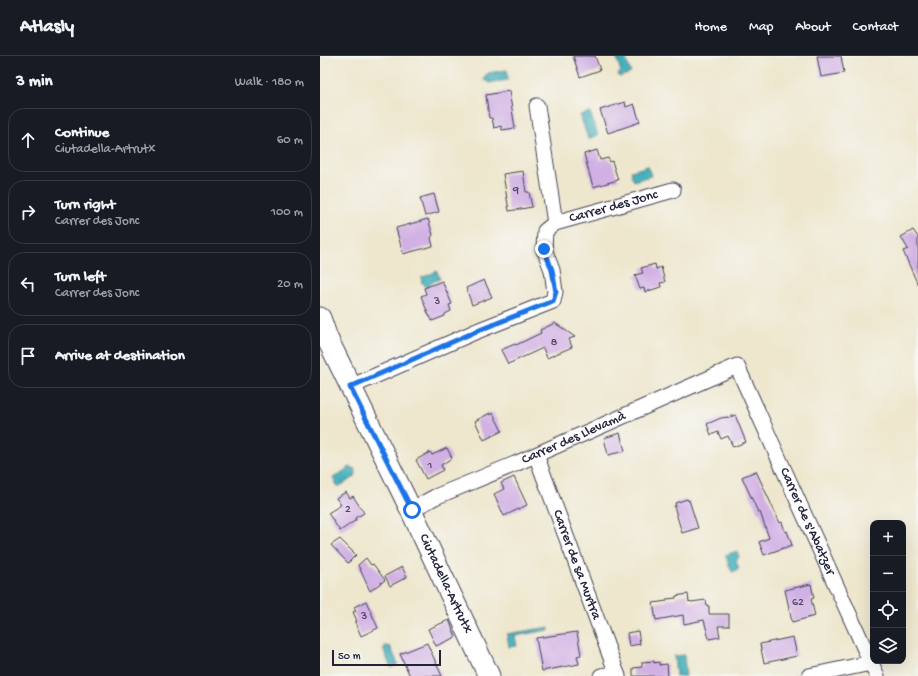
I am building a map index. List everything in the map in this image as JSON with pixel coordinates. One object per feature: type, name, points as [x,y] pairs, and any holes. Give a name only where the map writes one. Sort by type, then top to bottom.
[{"type":"main road","name":"Ciutadella-Artrutx","points":[[320,318],[327,338],[350,387],[412,510],[489,676]]},
{"type":"street","name":"Carrer des Jonc","points":[[537,106],[555,223]]},
{"type":"street","name":"Carrer des Jonc","points":[[350,387],[477,331],[553,301],[556,292],[552,270],[544,249],[545,231],[555,223],[673,190]]},
{"type":"street","name":"Carrer des Llevamà","points":[[412,510],[435,497],[536,455],[737,366]]},
{"type":"street","name":"Carrer de s'Abatzer","points":[[737,366],[874,670]]},
{"type":"street","name":"Carrer de sa Murtra","points":[[536,455],[617,675]]},
{"type":"street","points":[[809,676],[874,670]]},
{"type":"street","points":[[602,676],[617,675]]},
{"type":"water","points":[[616,56],[625,56],[631,73],[619,77],[618,74],[621,72]]},
{"type":"water","points":[[507,70],[508,80],[489,83],[489,81],[484,80],[488,73]]},
{"type":"water","points":[[590,112],[598,135],[588,139],[580,115]]},
{"type":"water","points":[[648,166],[651,176],[634,181],[631,171]]},
{"type":"water","points":[[437,271],[440,279],[425,287],[421,282],[421,278]]},
{"type":"water","points":[[350,467],[355,469],[355,477],[338,487],[333,478]]},
{"type":"water","points":[[737,551],[739,557],[736,561],[739,569],[732,572],[725,555]]},
{"type":"water","points":[[549,627],[549,630],[515,636],[517,646],[509,647],[507,634]]},
{"type":"water","points":[[385,646],[390,646],[398,664],[391,668],[383,649]]},
{"type":"water","points":[[684,655],[686,676],[676,676],[674,656]]},
{"type":"building","points":[[573,56],[595,56],[600,70],[580,77]]},
{"type":"building","points":[[817,56],[841,56],[844,73],[821,77]]},
{"type":"building","points":[[509,91],[515,128],[502,130],[501,126],[494,128],[492,118],[489,118],[486,95]]},
{"type":"building","points":[[625,102],[626,107],[634,104],[640,122],[608,133],[600,110]]},
{"type":"building","points":[[597,150],[600,160],[608,158],[610,162],[612,161],[618,180],[593,187],[584,154]]},
{"type":"building","points":[[523,171],[526,192],[529,192],[532,207],[509,211],[503,174]]},
{"type":"building","points":[[434,194],[439,212],[425,216],[420,198]]},
{"type":"building","points":[[428,219],[433,235],[431,238],[433,246],[403,254],[396,228]]},
{"type":"building","points":[[913,230],[918,237],[918,285],[903,251],[908,249],[901,237]]},
{"type":"building","points":[[655,264],[656,269],[661,267],[665,282],[660,283],[661,287],[645,292],[644,288],[640,289],[635,275],[643,273],[641,268]]},
{"type":"building","points":[[484,280],[492,297],[472,305],[466,288]]},
{"type":"building","points":[[442,281],[452,304],[449,305],[451,311],[445,314],[445,316],[432,321],[421,296],[426,294],[424,288]]},
{"type":"building","points":[[555,323],[575,337],[569,339],[572,347],[547,358],[543,348],[508,364],[501,350],[515,344],[516,345],[541,333],[540,330]]},
{"type":"building","points":[[490,413],[491,415],[493,413],[502,431],[484,440],[475,421]]},
{"type":"building","points":[[735,415],[746,442],[733,447],[728,436],[721,439],[718,432],[711,435],[707,424],[721,418],[728,418]]},
{"type":"building","points":[[620,433],[625,451],[608,455],[604,438]]},
{"type":"building","points":[[447,448],[452,458],[441,465],[443,470],[426,479],[416,460],[430,452],[432,455]]},
{"type":"building","points":[[756,471],[780,523],[782,522],[785,532],[787,531],[792,545],[764,555],[759,542],[769,538],[760,512],[758,512],[742,477]]},
{"type":"building","points":[[514,477],[527,505],[504,516],[494,494],[504,489],[501,483]]},
{"type":"building","points":[[346,492],[350,498],[353,496],[364,513],[355,518],[356,520],[340,531],[328,513],[341,505],[336,498]]},
{"type":"building","points":[[687,499],[688,501],[689,500],[698,528],[682,533],[674,506],[676,506],[675,503]]},
{"type":"building","points":[[340,539],[356,555],[348,563],[331,545]]},
{"type":"building","points":[[366,558],[371,565],[373,564],[385,580],[370,591],[358,565]]},
{"type":"building","points":[[402,567],[407,577],[390,586],[385,576]]},
{"type":"building","points":[[811,584],[814,598],[811,599],[815,616],[792,622],[785,590]]},
{"type":"building","points":[[688,594],[689,602],[706,600],[707,606],[709,606],[709,614],[729,614],[729,626],[718,626],[720,637],[709,639],[704,620],[684,624],[683,615],[656,620],[653,603],[667,601],[667,599],[676,598],[676,596]]},
{"type":"building","points":[[366,601],[378,628],[361,636],[355,622],[357,621],[353,612],[356,611],[354,607]]},
{"type":"building","points":[[449,620],[456,637],[436,646],[428,629]]},
{"type":"building","points":[[638,631],[640,644],[629,646],[627,633]]},
{"type":"building","points":[[577,632],[581,655],[577,656],[579,664],[542,671],[536,638]]},
{"type":"building","points":[[793,637],[797,656],[764,663],[760,644]]},
{"type":"building","points":[[427,643],[442,676],[410,676],[400,654]]},
{"type":"building","points":[[654,661],[654,663],[659,662],[659,665],[667,664],[668,676],[633,676],[633,668],[642,667],[642,662]]},
{"type":"route","points":[[412,510],[350,387],[477,331],[553,301],[556,292],[552,270],[544,249]]}]
